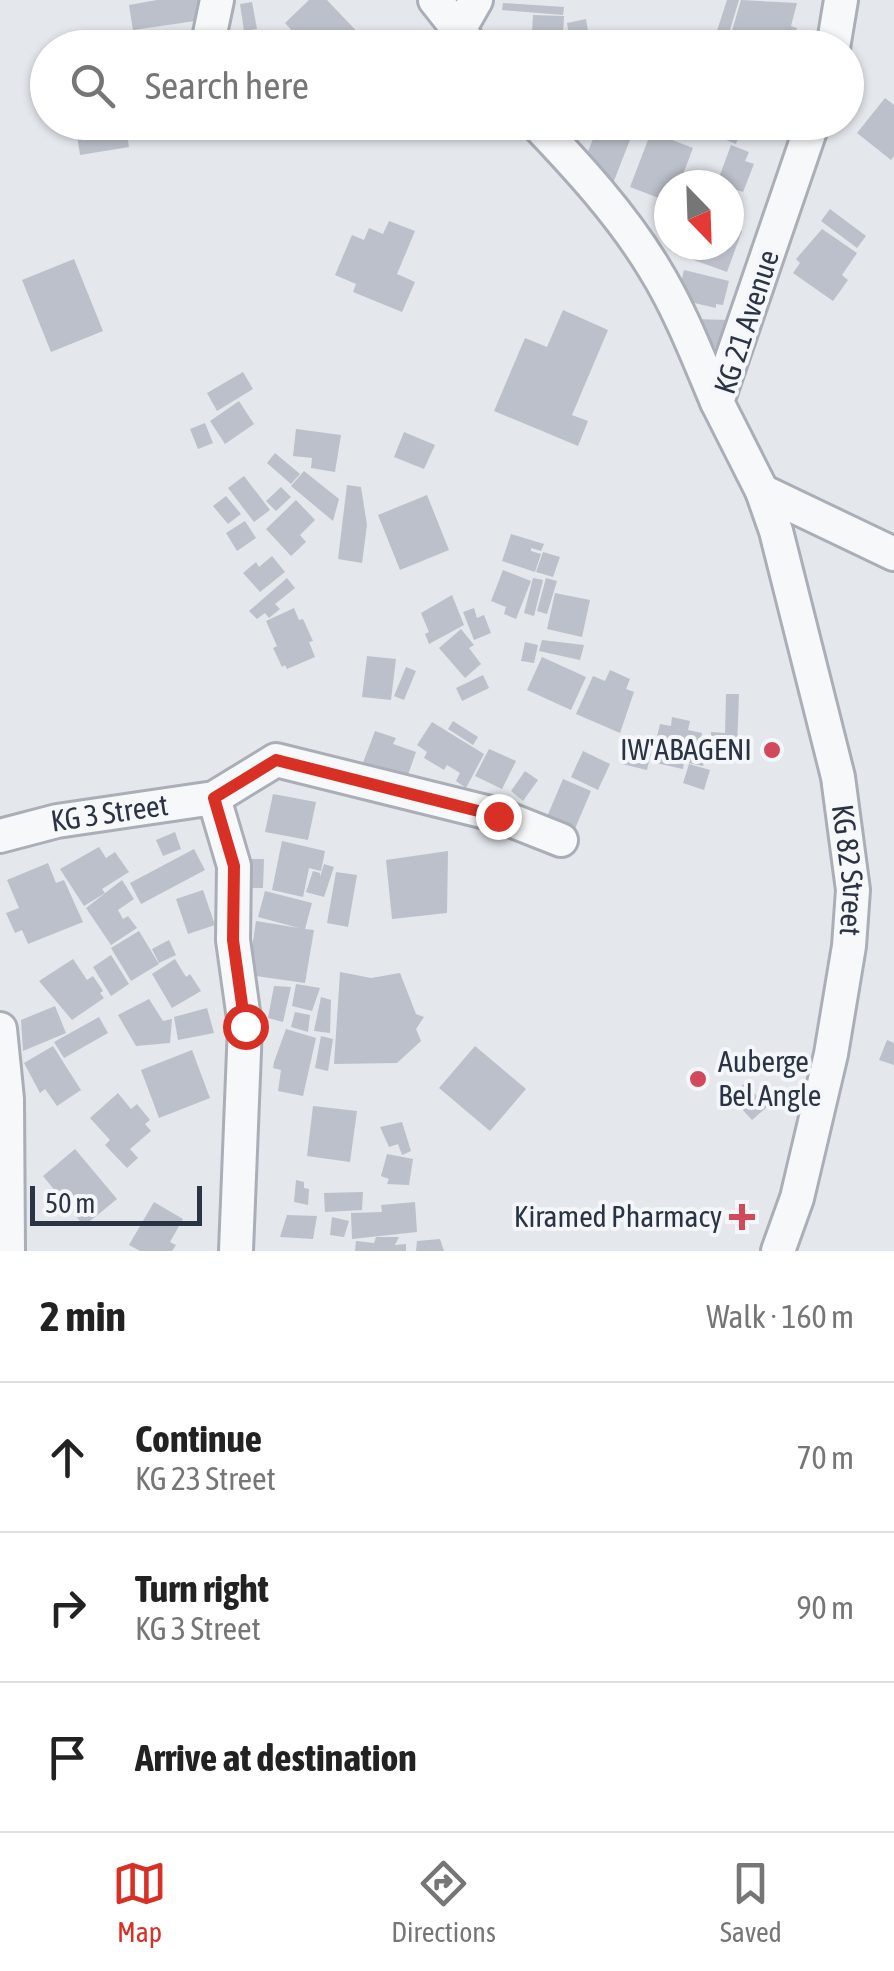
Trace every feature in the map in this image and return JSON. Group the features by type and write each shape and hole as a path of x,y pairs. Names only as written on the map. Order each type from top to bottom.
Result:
{"street":[{"path":"210,30 216,0"},
{"path":"436,0 470,25"},
{"path":"837,30 841,0"},
{"path":"552,140 653,265 675,304 717,402"},
{"name":"KG 21 Avenue","path":"762,490 717,402 807,140"},
{"path":"762,490 894,554"},
{"name":"KG 82 Street","path":"762,490 776,531 838,777 853,890 831,1054 796,1198 778,1251"},
{"name":"KG 3 Street","path":"0,836 58,821 214,798 276,760 498,816 561,840"},
{"path":"214,798 234,866 233,940 245,1026 236,1251"},
{"path":"0,1029 7,1100 8,1251"}],"building":[{"path":"157,0 206,0 209,19 133,30 129,5"},
{"path":"309,0 327,0 356,30 291,30 285,23"},
{"path":"727,0 739,0 730,30 717,30"},
{"path":"741,0 797,3 791,26 796,30 732,30"},
{"path":"252,2 257,29 244,30 240,4"},
{"path":"503,3 564,7 563,15 502,10"},
{"path":"533,15 564,16 563,30 532,30"},
{"path":"586,19 588,30 568,30 567,23"},
{"path":"885,98 894,105 891,160 864,139 864,124"},
{"path":"78,140 128,140 129,147 80,155"},
{"path":"593,140 630,140 610,191 582,166"},
{"path":"648,140 672,140 693,148 685,170 654,170 654,196 630,187"},
{"path":"731,145 749,152 745,161 754,164 744,189 744,170 722,170"},
{"path":"830,209 866,236 857,248 821,221"},
{"path":"389,221 415,231 397,274 415,282 402,312 353,292 356,284 335,275 352,235 364,240 369,228 383,234"},
{"path":"822,229 857,253 842,275 848,280 833,301 793,273 800,263 796,259"},
{"path":"74,259 103,331 51,352 22,280"},
{"path":"694,260 731,260 727,272"},
{"path":"684,270 729,281 723,305 716,304 716,308 677,299"},
{"path":"563,310 608,330 572,415 588,421 578,446 494,411 525,338 547,347"},
{"path":"693,319 728,320 724,349 701,345"},
{"path":"243,372 253,389 217,411 207,393"},
{"path":"239,401 254,424 225,444 210,421"},
{"path":"205,423 213,443 198,449 190,429"},
{"path":"296,429 341,435 335,472 311,468 312,458 293,456"},
{"path":"404,432 435,445 424,469 394,457"},
{"path":"275,453 300,474 291,484 267,463"},
{"path":"304,471 339,499 333,521 291,486"},
{"path":"244,476 270,510 254,522 228,488"},
{"path":"347,485 361,487 367,525 362,563 338,559"},
{"path":"281,487 291,497 276,511 266,501"},
{"path":"427,495 449,550 400,570 378,515"},
{"path":"226,496 241,514 228,524 213,506"},
{"path":"296,500 315,520 300,535 306,542 291,556 266,529"},
{"path":"245,521 256,538 237,551 226,533"},
{"path":"511,534 544,544 541,551 531,548 541,554 535,572 502,561"},
{"path":"543,552 560,557 553,577 536,572"},
{"path":"272,556 285,572 260,592 243,573"},
{"path":"503,570 531,581 516,619 504,614 506,607 491,601"},
{"path":"287,578 295,588 275,604 280,609 269,618 265,613 257,619 249,611"},
{"path":"533,578 543,580 534,616 524,613"},
{"path":"546,578 557,581 547,614 537,611"},
{"path":"555,593 590,600 582,637 547,629"},
{"path":"452,595 464,625 429,644 421,613"},
{"path":"294,608 313,641 309,642 315,657 287,669 282,667 273,648 277,646 266,621"},
{"path":"474,608 477,618 484,615 491,633 474,640 463,612"},
{"path":"461,629 474,645 469,648 481,664 465,678 439,648"},
{"path":"542,640 584,645 580,660 539,651"},
{"path":"525,642 538,645 534,663 521,661"},
{"path":"367,656 396,659 391,700 362,697"},
{"path":"542,657 586,677 571,710 527,690"},
{"path":"406,667 416,671 404,700 394,696"},
{"path":"610,670 630,679 626,689 634,692 620,733 576,714 593,676 605,681"},
{"path":"483,675 489,688 462,701 456,688"},
{"path":"726,694 739,694 737,748 711,747 711,732 725,733"},
{"path":"672,717 690,721 688,730 702,733 701,739 709,741 703,766 684,762 683,769 651,762 660,724 671,726"},
{"path":"453,721 478,737 473,745 448,729"},
{"path":"432,722 484,754 466,788 456,781 460,773 447,765 444,770 424,758 427,752 417,745"},
{"path":"375,731 396,738 393,744 416,752 405,783 361,768"},
{"path":"626,747 651,753 647,770 622,764"},
{"path":"489,749 516,761 502,789 475,776"},
{"path":"583,751 610,764 598,790 571,777"},
{"path":"689,764 710,770 704,790 683,783"},
{"path":"525,771 538,780 523,801 511,791"},
{"path":"563,779 591,791 574,831 546,819"},
{"path":"273,794 316,802 308,840 265,832"},
{"path":"175,832 181,849 163,856 156,840"},
{"path":"282,841 325,851 321,871 309,868 303,897 272,890"},
{"path":"99,847 106,858 115,852 129,872 84,906 60,869"},
{"path":"194,849 205,870 141,904 130,883"},
{"path":"448,851 447,913 392,919 386,860"},
{"path":"249,859 264,859 263,888 248,888"},
{"path":"48,863 56,883 64,880 83,922 28,944 22,930 15,933 6,913 19,908 7,880"},
{"path":"324,864 334,867 324,897 306,892 313,871 320,873 320,877"},
{"path":"336,872 357,875 348,927 327,923"},
{"path":"122,880 134,899 118,910 123,919 128,916 137,928 111,945 86,908"},
{"path":"203,890 215,925 188,934 176,899"},
{"path":"265,891 312,903 305,929 314,930 305,983 248,975 256,921 299,928 258,917"},
{"path":"139,931 159,964 131,981 111,948"},
{"path":"169,940 176,955 159,963 152,949"},
{"path":"111,955 129,984 111,996 93,967"},
{"path":"73,959 87,980 93,976 104,998 72,1020 39,981"},
{"path":"175,959 201,991 172,1008 152,974"},
{"path":"340,972 371,978 400,973 416,1014 424,1017 416,1029 421,1041 397,1063 334,1064"},
{"path":"296,984 320,988 312,1011 292,1006"},
{"path":"274,986 291,987 283,1022 268,1018"},
{"path":"321,997 331,1000 330,1033 314,1031"},
{"path":"149,999 163,1021 172,1019 170,1043 136,1046 118,1015"},
{"path":"55,1006 66,1033 23,1051 21,1020"},
{"path":"207,1008 214,1033 178,1040 174,1017"},
{"path":"295,1012 310,1015 308,1032 291,1027"},
{"path":"99,1017 108,1033 64,1058 54,1042"},
{"path":"286,1029 316,1038 303,1096 278,1091 281,1070 273,1068"},
{"path":"321,1036 333,1039 328,1071 315,1068"},
{"path":"887,1040 894,1043 894,1065 879,1060"},
{"path":"53,1046 81,1090 57,1106 45,1089 40,1093 24,1063"},
{"path":"475,1046 526,1089 490,1131 439,1088"},
{"path":"192,1050 210,1098 159,1118 141,1070"},
{"path":"745,1083 767,1107 752,1120 730,1096"},
{"path":"118,1093 131,1109 137,1104 150,1120 145,1124 151,1131 130,1149 138,1158 127,1168 105,1145 110,1140 90,1118"},
{"path":"313,1106 357,1111 350,1162 307,1156"},
{"path":"402,1122 411,1151 402,1155 398,1144 389,1147 380,1127"},
{"path":"75,1149 117,1199 84,1226 43,1176"},
{"path":"387,1154 413,1159 409,1185 387,1184 389,1179 381,1176"},
{"path":"296,1180 309,1189 308,1205 294,1202"},
{"path":"363,1192 362,1210 325,1212 324,1193"},
{"path":"154,1202 183,1219 170,1242 176,1245 172,1251 140,1251 129,1245"},
{"path":"415,1202 417,1232 352,1239 351,1213 382,1212 381,1205"},
{"path":"287,1215 317,1216 313,1239 280,1237"},
{"path":"332,1217 349,1221 344,1237 330,1235"},
{"path":"376,1237 399,1237 395,1245 406,1244 406,1251 355,1251 356,1241 374,1243"},
{"path":"440,1239 444,1251 416,1251 417,1241"}],"place":[{"name":"IW'ABAGENI","path":"772,750"},
{"name":"Auberge Bel Angle","path":"698,1079"},
{"name":"Kiramed Pharmacy","path":"742,1217"}],"route":[{"path":"245,1026 233,940 234,866 214,798 276,760 498,816"}]}
